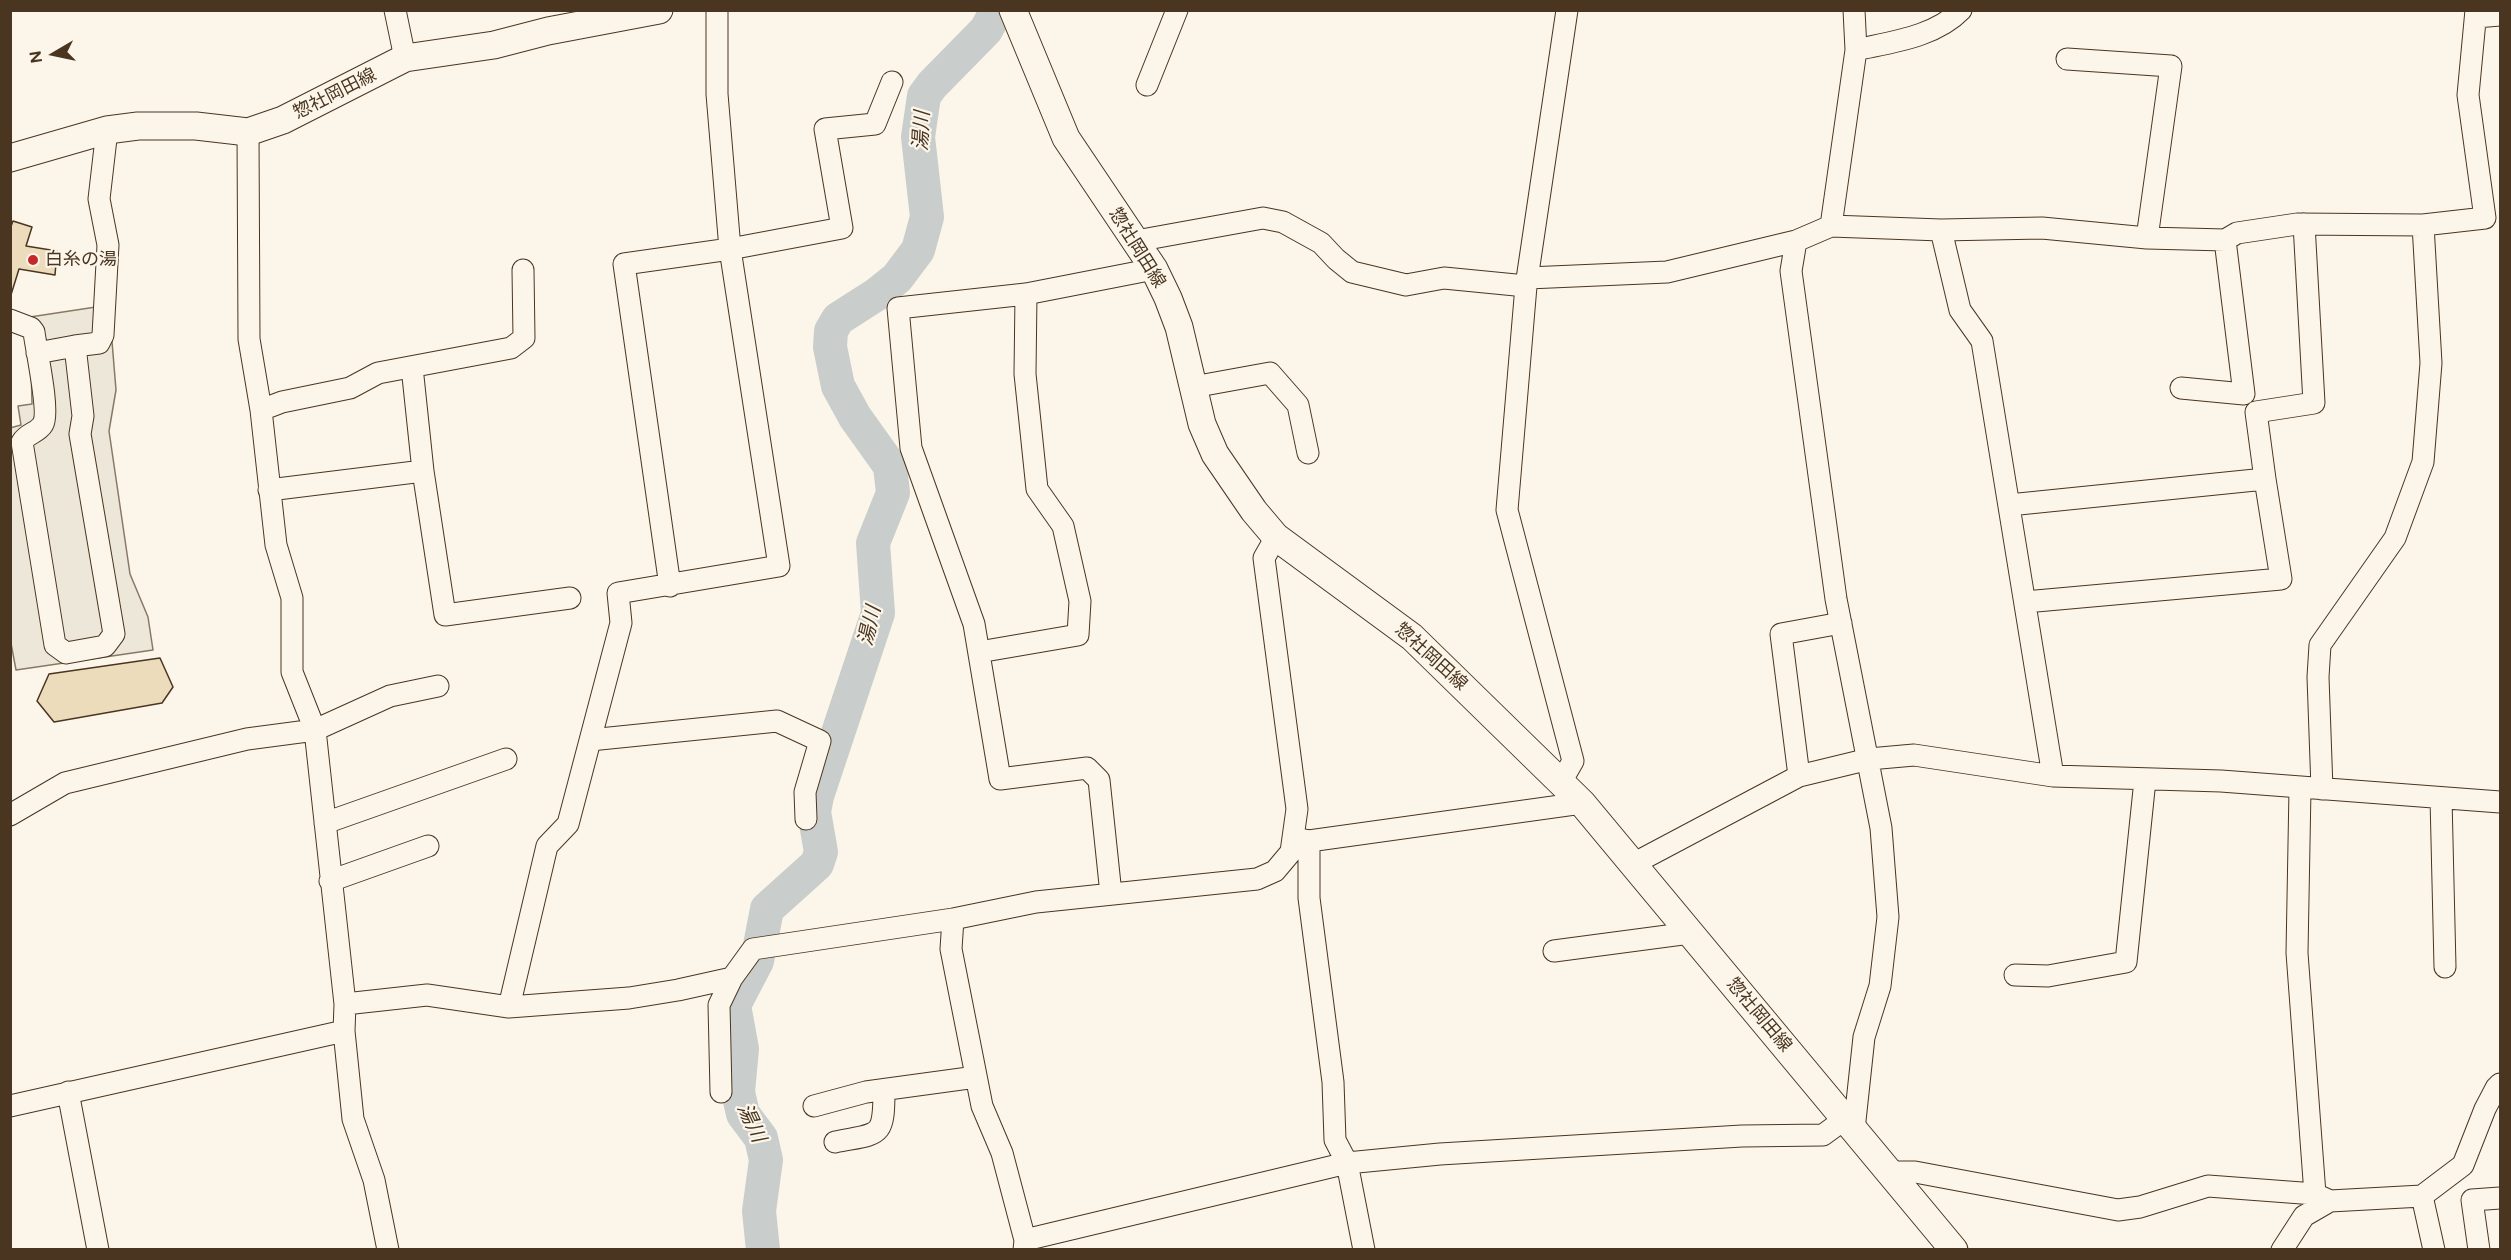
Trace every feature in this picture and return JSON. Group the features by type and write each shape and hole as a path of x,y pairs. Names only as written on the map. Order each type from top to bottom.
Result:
{"main road":[{"name":"惣社岡田線","path":"10,158 107,130 138,126 196,126 248,132 283,120 405,58 494,45 548,31 659,10"},
{"name":"惣社岡田線","path":"1013,10 1066,138 1136,241 1168,298 1179,327 1202,424 1215,454 1236,488 1276,537 1412,637 1582,803 1954,1250"}],"street":[{"path":"395,10 405,58"},
{"path":"509,1007 547,846 568,824 621,623 618,593 779,566 730,249 717,94 717,10"},
{"path":"1147,85 1177,10"},
{"path":"1561,782 1573,761 1507,510 1527,282 1567,10"},
{"path":"1831,226 1856,50 1854,10"},
{"path":"1856,50 1910,38 1952,19 1961,10"},
{"path":"1136,241 1263,218 1283,222 1321,243 1336,260 1352,272 1406,285 1444,278 1527,282 1667,272 1796,241 1831,226 1941,230 2042,228 2147,238 2226,240 2236,233 2304,224 2423,225 2493,216 2468,95 2476,14 2500,15"},
{"path":"2067,59 2170,66 2147,238"},
{"path":"670,586 624,264 730,249 842,228 825,129 875,124 892,82"},
{"path":"37,353 99,343 103,335 108,245 99,199 107,130"},
{"path":"248,132 249,339 261,410 276,545 292,598 291,672 315,730 345,1004 344,1031 353,1119 374,1180 388,1250"},
{"path":"2025,602 2281,579 2256,412 2314,403 2304,224"},
{"path":"2322,789 2318,677 2320,645 2395,538 2423,462 2431,363 2423,225"},
{"path":"1941,230 1960,310 1982,341 2053,776"},
{"path":"2181,388 2244,394 2226,240"},
{"path":"952,919 951,949 982,1106 1002,1153 1024,1245 1347,1163 1440,1154 1742,1136 1823,1135 1850,1125 1864,1037 1880,986 1888,917 1881,828 1841,623 1791,271 1796,241"},
{"path":"261,410 282,402 350,388 378,373 511,348 524,338 523,270"},
{"path":"1111,894 1099,780 1087,768 1000,779 974,624 911,448 898,308 1026,294 1154,270"},
{"path":"979,652 1078,635 1080,601 1063,526 1038,489 1025,374 1026,294"},
{"path":"10,320 31,328 34,332 46,413 41,427 22,442 55,645 66,653 105,646 114,634 80,434 83,416 75,346"},
{"path":"412,367 423,471 445,615 570,598"},
{"path":"1193,387 1270,373 1298,405 1308,453"},
{"path":"269,490 423,471"},
{"path":"2009,505 2265,479"},
{"path":"1276,537 1264,558 1333,1082 1335,1140 1347,1163 1364,1250"},
{"path":"1798,776 1780,634 1841,623"},
{"path":"10,815 65,783 247,739 315,730 390,696 438,686"},
{"path":"590,740 777,721 820,741 805,792 806,819"},
{"path":"1634,864 1798,776 1869,759 1914,755 2053,776 2221,782 2500,802"},
{"path":"325,823 506,759"},
{"path":"2015,975 2048,976 2126,962 2145,780"},
{"path":"2282,1250 2304,1216 2322,1197 2296,953 2300,789"},
{"path":"2441,798 2445,967"},
{"path":"721,1092 719,1005 732,978 753,949 952,919 1036,902 1257,879 1275,871 1301,840 1582,803"},
{"path":"330,881 428,846"},
{"path":"1554,951 1690,933"},
{"path":"345,1004 427,995 509,1007 629,998 732,978"},
{"path":"10,1106 344,1031"},
{"path":"814,1106 866,1092 976,1077"},
{"path":"1891,1172 1915,1172 2118,1210 2140,1207 2208,1186 2322,1197 2422,1196 2463,1165 2485,1109 2500,1084"},
{"path":"835,1142 871,1135 879,1130 884,1120 884,1090"},
{"path":"68,1092 99,1250"},
{"path":"2422,1196 2434,1250"},
{"path":"2479,1250 2472,1200 2500,1198"}],"shaded area":[{"path":"109,305 116,390 109,431 130,574 148,617 153,650 16,670 10,638 10,428 21,425 18,406 32,404 30,317"}],"building":[{"name":"白糸の湯","path":"13,221 32,227 26,246 57,251 55,275 19,269 10,298 10,229"},
{"path":"160,658 173,687 162,703 54,722 37,701 49,674"}],"waterway":[{"name":"湯川","path":"763,1250 759,1211 766,1160 761,1138 743,1114 738,1092 742,1049 734,1005 757,961 767,909 817,864 821,852 814,812 817,796 878,613 873,543 893,493 890,466 855,417 838,386 830,347 831,331 838,319 897,278 918,250 927,217 918,137 924,96 986,30 997,10"}],"place":[{"name":"白糸の湯","path":"33,260"}]}
